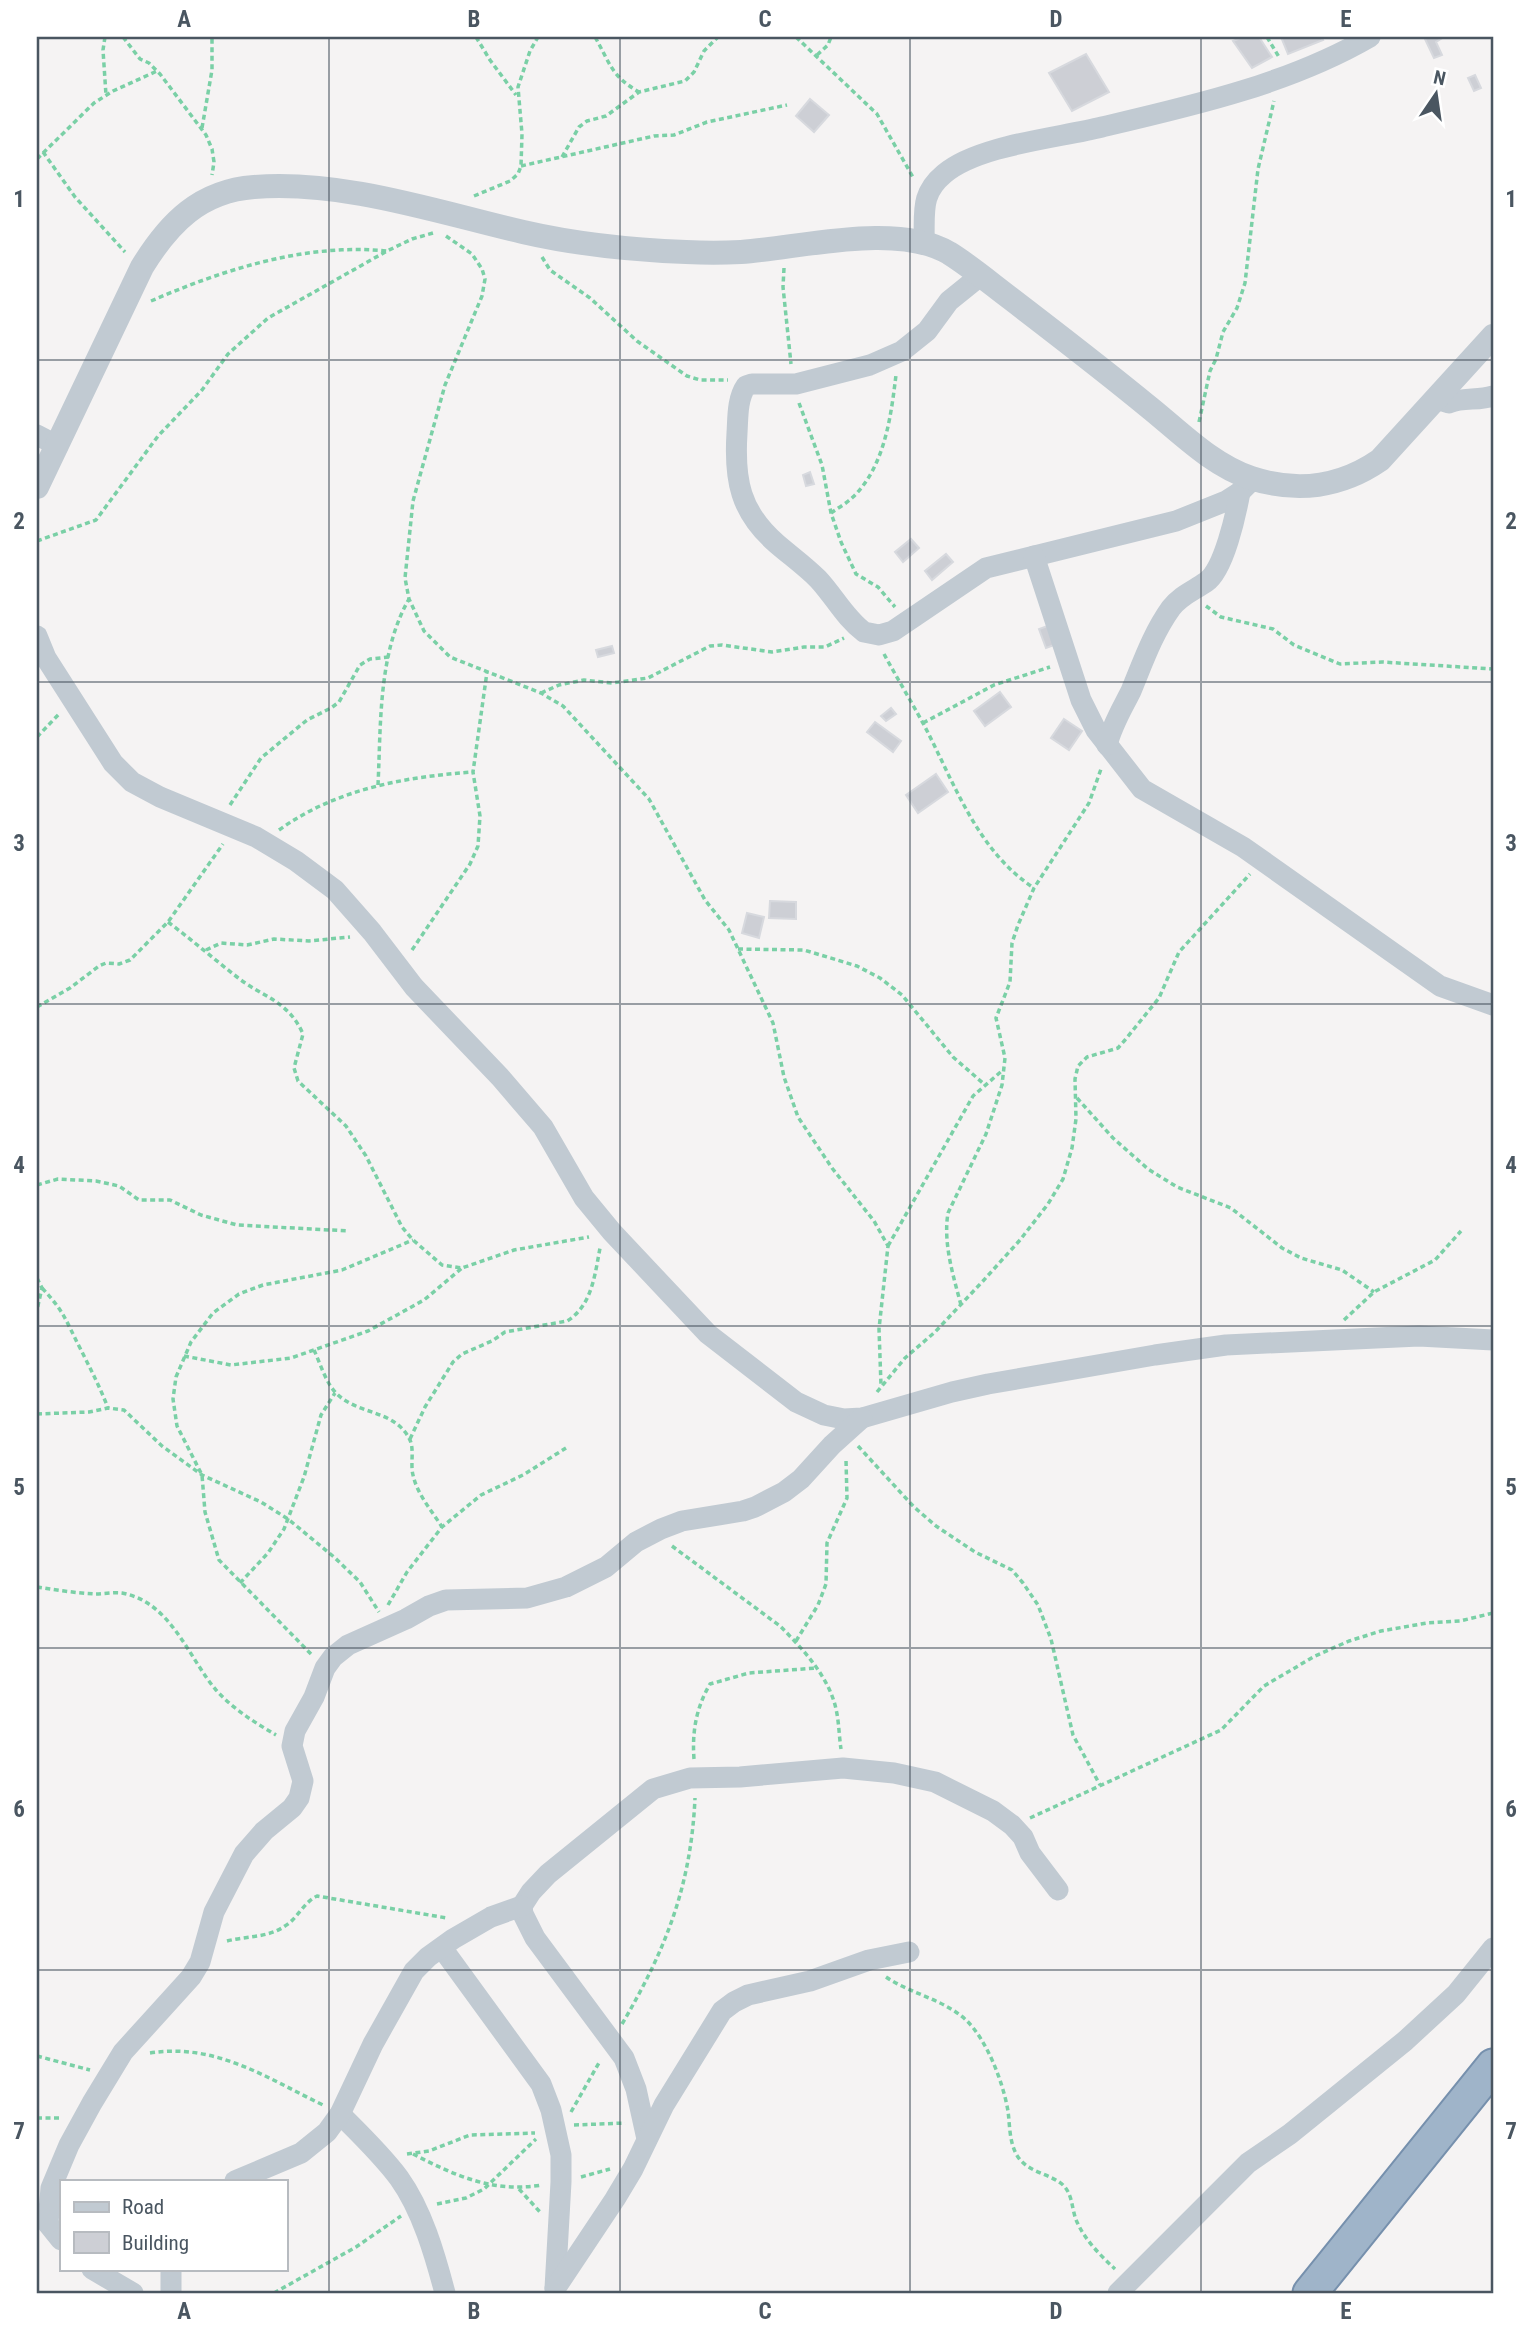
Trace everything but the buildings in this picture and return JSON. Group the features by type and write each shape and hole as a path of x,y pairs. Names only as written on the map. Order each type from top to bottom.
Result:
{"highway":[{"path":"1310,2293 1493,2066"}],"street":[{"path":"924,242 926,196 937,181 954,166 992,150 1143,118 1279,78 1370,37"},
{"path":"37,487 47,440 120,315 153,249 182,215 206,198 252,187 307,188 370,196 436,209 526,233 686,252 741,252 788,245 887,238 924,242 952,255 1058,334 1195,444 1227,466 1249,477 1268,482"},
{"path":"980,276 949,301 928,331 898,353 870,365 796,384 747,386 741,397 735,456 738,486 748,512 758,526 815,576 865,631 884,635 986,568 1176,521 1240,492 1251,481 1307,487 1324,485 1361,473 1380,460 1493,336"},
{"path":"1436,399 1449,403 1493,396"},
{"path":"1107,745 1113,724 1128,697 1149,645 1171,608 1191,590 1208,582 1224,552 1233,531 1240,492"},
{"path":"1034,556 1081,700 1096,730 1142,789 1262,860 1440,986 1493,1005"},
{"path":"37,636 46,658 104,753 132,782 160,797 263,841 335,890 372,932 414,987 500,1077 543,1127 607,1233 708,1334 796,1402 824,1415 844,1419 851,1429"},
{"path":"60,2239 42,2217 51,2188 74,2136 114,2067 177,1994 200,1962 214,1912 244,1854 299,1798 302,1775 292,1745 295,1731 314,1697 325,1668 333,1657 348,1645 429,1606 446,1601 527,1598 566,1587 606,1567 636,1542 654,1532 682,1521 755,1507 784,1492 801,1479 851,1429 952,1392 1155,1355 1226,1345 1419,1336 1493,1340"},
{"path":"237,2180 301,2153 327,2132 340,2114 373,2044 414,1971 428,1957 481,1923 522,1906 548,1874 653,1789 696,1778 843,1768 894,1773 935,1782 993,1811 1012,1825 1058,1890"},
{"path":"522,1906 535,1938 624,2058 636,2089 646,2129"},
{"path":"442,1948 541,2084 560,2127 561,2180 555,2291"},
{"path":"1124,2287 1248,2163 1290,2134 1405,2041 1456,1994 1493,1948"},
{"path":"555,2291 635,2164 646,2129 710,2030 728,2007 748,1995 810,1981 869,1960 909,1952"},
{"path":"340,2114 399,2178 428,2240 444,2293"},
{"path":"94,2270 133,2293"},
{"path":"171,2270 171,2293"}],"path":[{"path":"105,37 103,50 106,95"},
{"path":"123,37 140,59 157,71 202,128 212,149 214,162 206,198"},
{"path":"202,128 212,70 212,37"},
{"path":"436,209 510,181 521,166 522,116 517,97 476,37"},
{"path":"517,97 520,79 538,37"},
{"path":"595,37 621,82 639,92"},
{"path":"562,157 579,127 587,121 612,112 639,92 685,81 694,72 704,51 718,37"},
{"path":"796,37 877,114 926,196"},
{"path":"817,55 828,45 831,37"},
{"path":"37,159 94,103 157,71"},
{"path":"1195,444 1210,371 1223,332 1237,308 1245,283 1258,169 1279,78"},
{"path":"521,166 654,136 674,135 707,122 787,105"},
{"path":"43,152 75,197 142,267"},
{"path":"37,541 96,520 158,436 202,390 228,354 268,318 412,239 439,231 472,254 485,279 482,296 445,385 413,501 405,578 409,599 424,631 450,657 541,693 563,706 649,799 705,900 729,930 774,1023 784,1077 798,1117 832,1168 874,1221 888,1246"},
{"path":"526,233 550,270 590,298 637,341 687,376 700,380 732,381 747,386"},
{"path":"788,245 783,287 791,366 802,412 822,466 831,513 856,575 878,587 907,622"},
{"path":"120,315 212,276 286,256 358,249 387,251"},
{"path":"831,513 853,497 875,464 884,442 892,407 898,353"},
{"path":"1191,590 1221,617 1273,629 1294,645 1340,664 1382,662 1493,669"},
{"path":"378,785 388,657 396,626 409,599"},
{"path":"541,693 559,685 584,680 612,683 648,678 710,646 722,645 772,652 825,647 865,631 923,723 952,786 986,840 1011,871 1034,888"},
{"path":"37,1007 70,988 99,966 130,960 168,922 227,825 261,758 307,720 339,702 355,671 364,661 388,657"},
{"path":"923,723 993,685 1069,662"},
{"path":"400,968 470,864 478,846 480,816 473,772 487,672"},
{"path":"37,737 72,700"},
{"path":"961,1305 952,1269 946,1226 948,1213 986,1134 1002,1085 1005,1058 996,1018 1010,982 1012,943 1034,888 1089,803 1107,745"},
{"path":"263,841 301,814 331,800 378,785 433,775 473,772"},
{"path":"796,1642 826,1584 827,1543 847,1498 851,1429 881,1385 905,1358 961,1305 1020,1240 1048,1204 1063,1179 1072,1148 1078,1066 1087,1057 1118,1048 1158,998 1179,952 1262,860"},
{"path":"168,922 240,979 269,996 294,1018 303,1034 294,1068 298,1082 346,1126 366,1156 402,1227 413,1240 442,1265 462,1268"},
{"path":"205,950 221,943 247,945 274,939 328,940 372,932"},
{"path":"738,948 804,950 857,966 880,978 902,995 953,1057 984,1084"},
{"path":"881,1385 879,1329 888,1246 973,1096 1004,1069"},
{"path":"1075,1097 1112,1138 1149,1169 1177,1187 1231,1208 1282,1248 1301,1258 1342,1270 1374,1292"},
{"path":"37,1185 58,1179 96,1181 119,1186 139,1200 170,1200 201,1215 237,1225 349,1231"},
{"path":"1322,1341 1374,1292 1435,1260 1461,1231"},
{"path":"184,1356 231,1365 291,1358 368,1331 401,1314 424,1300 462,1268 514,1251 607,1233 591,1289 580,1311 568,1321 505,1332 462,1354 453,1362 425,1407 410,1439 412,1474 418,1490 442,1527"},
{"path":"325,1668 219,1560 205,1512 202,1475 177,1426 173,1399 176,1377 191,1342 213,1313 239,1294 263,1285 342,1270 413,1240"},
{"path":"37,1278 66,1318 92,1368 108,1408"},
{"path":"37,1310 42,1288"},
{"path":"314,1350 335,1393 348,1402 395,1422 410,1439"},
{"path":"240,1583 268,1553 284,1529 304,1477 321,1415 335,1393"},
{"path":"37,1414 89,1412 108,1408 124,1410 162,1446 202,1475 261,1502 288,1519 360,1582 382,1617 407,1572 442,1527 481,1495 523,1475 566,1448"},
{"path":"851,1429 866,1451 914,1507 936,1526 975,1552 1012,1570 1023,1583 1038,1605 1051,1639 1073,1735 1100,1785"},
{"path":"654,1532 780,1626 817,1668 832,1696 836,1710 843,1768"},
{"path":"37,1587 78,1593 121,1593 140,1600 159,1612 171,1624 217,1690 242,1715 292,1745"},
{"path":"1012,1825 1057,1807 1221,1730 1264,1686 1315,1656 1349,1641 1381,1631 1427,1623 1460,1621 1493,1613"},
{"path":"560,2127 612,2042 651,1970 676,1914 694,1819 696,1778 693,1742 700,1701 710,1684 749,1674 817,1668"},
{"path":"200,1962 221,1942 265,1935 283,1928 317,1896 481,1923"},
{"path":"869,1960 888,1978 942,2004 967,2021 996,2068 1005,2096 1011,2141 1018,2157 1027,2166 1061,2184 1068,2191 1078,2224 1124,2287"},
{"path":"37,2056 114,2067 173,2049 212,2054 237,2063 340,2114"},
{"path":"560,2127 620,2124 646,2129"},
{"path":"274,2293 356,2247 397,2218 415,2209 466,2198 488,2185 544,2131 514,2135 470,2135 429,2151 380,2157"},
{"path":"411,2153 446,2171 488,2185 518,2188 589,2176 635,2164"}]}
